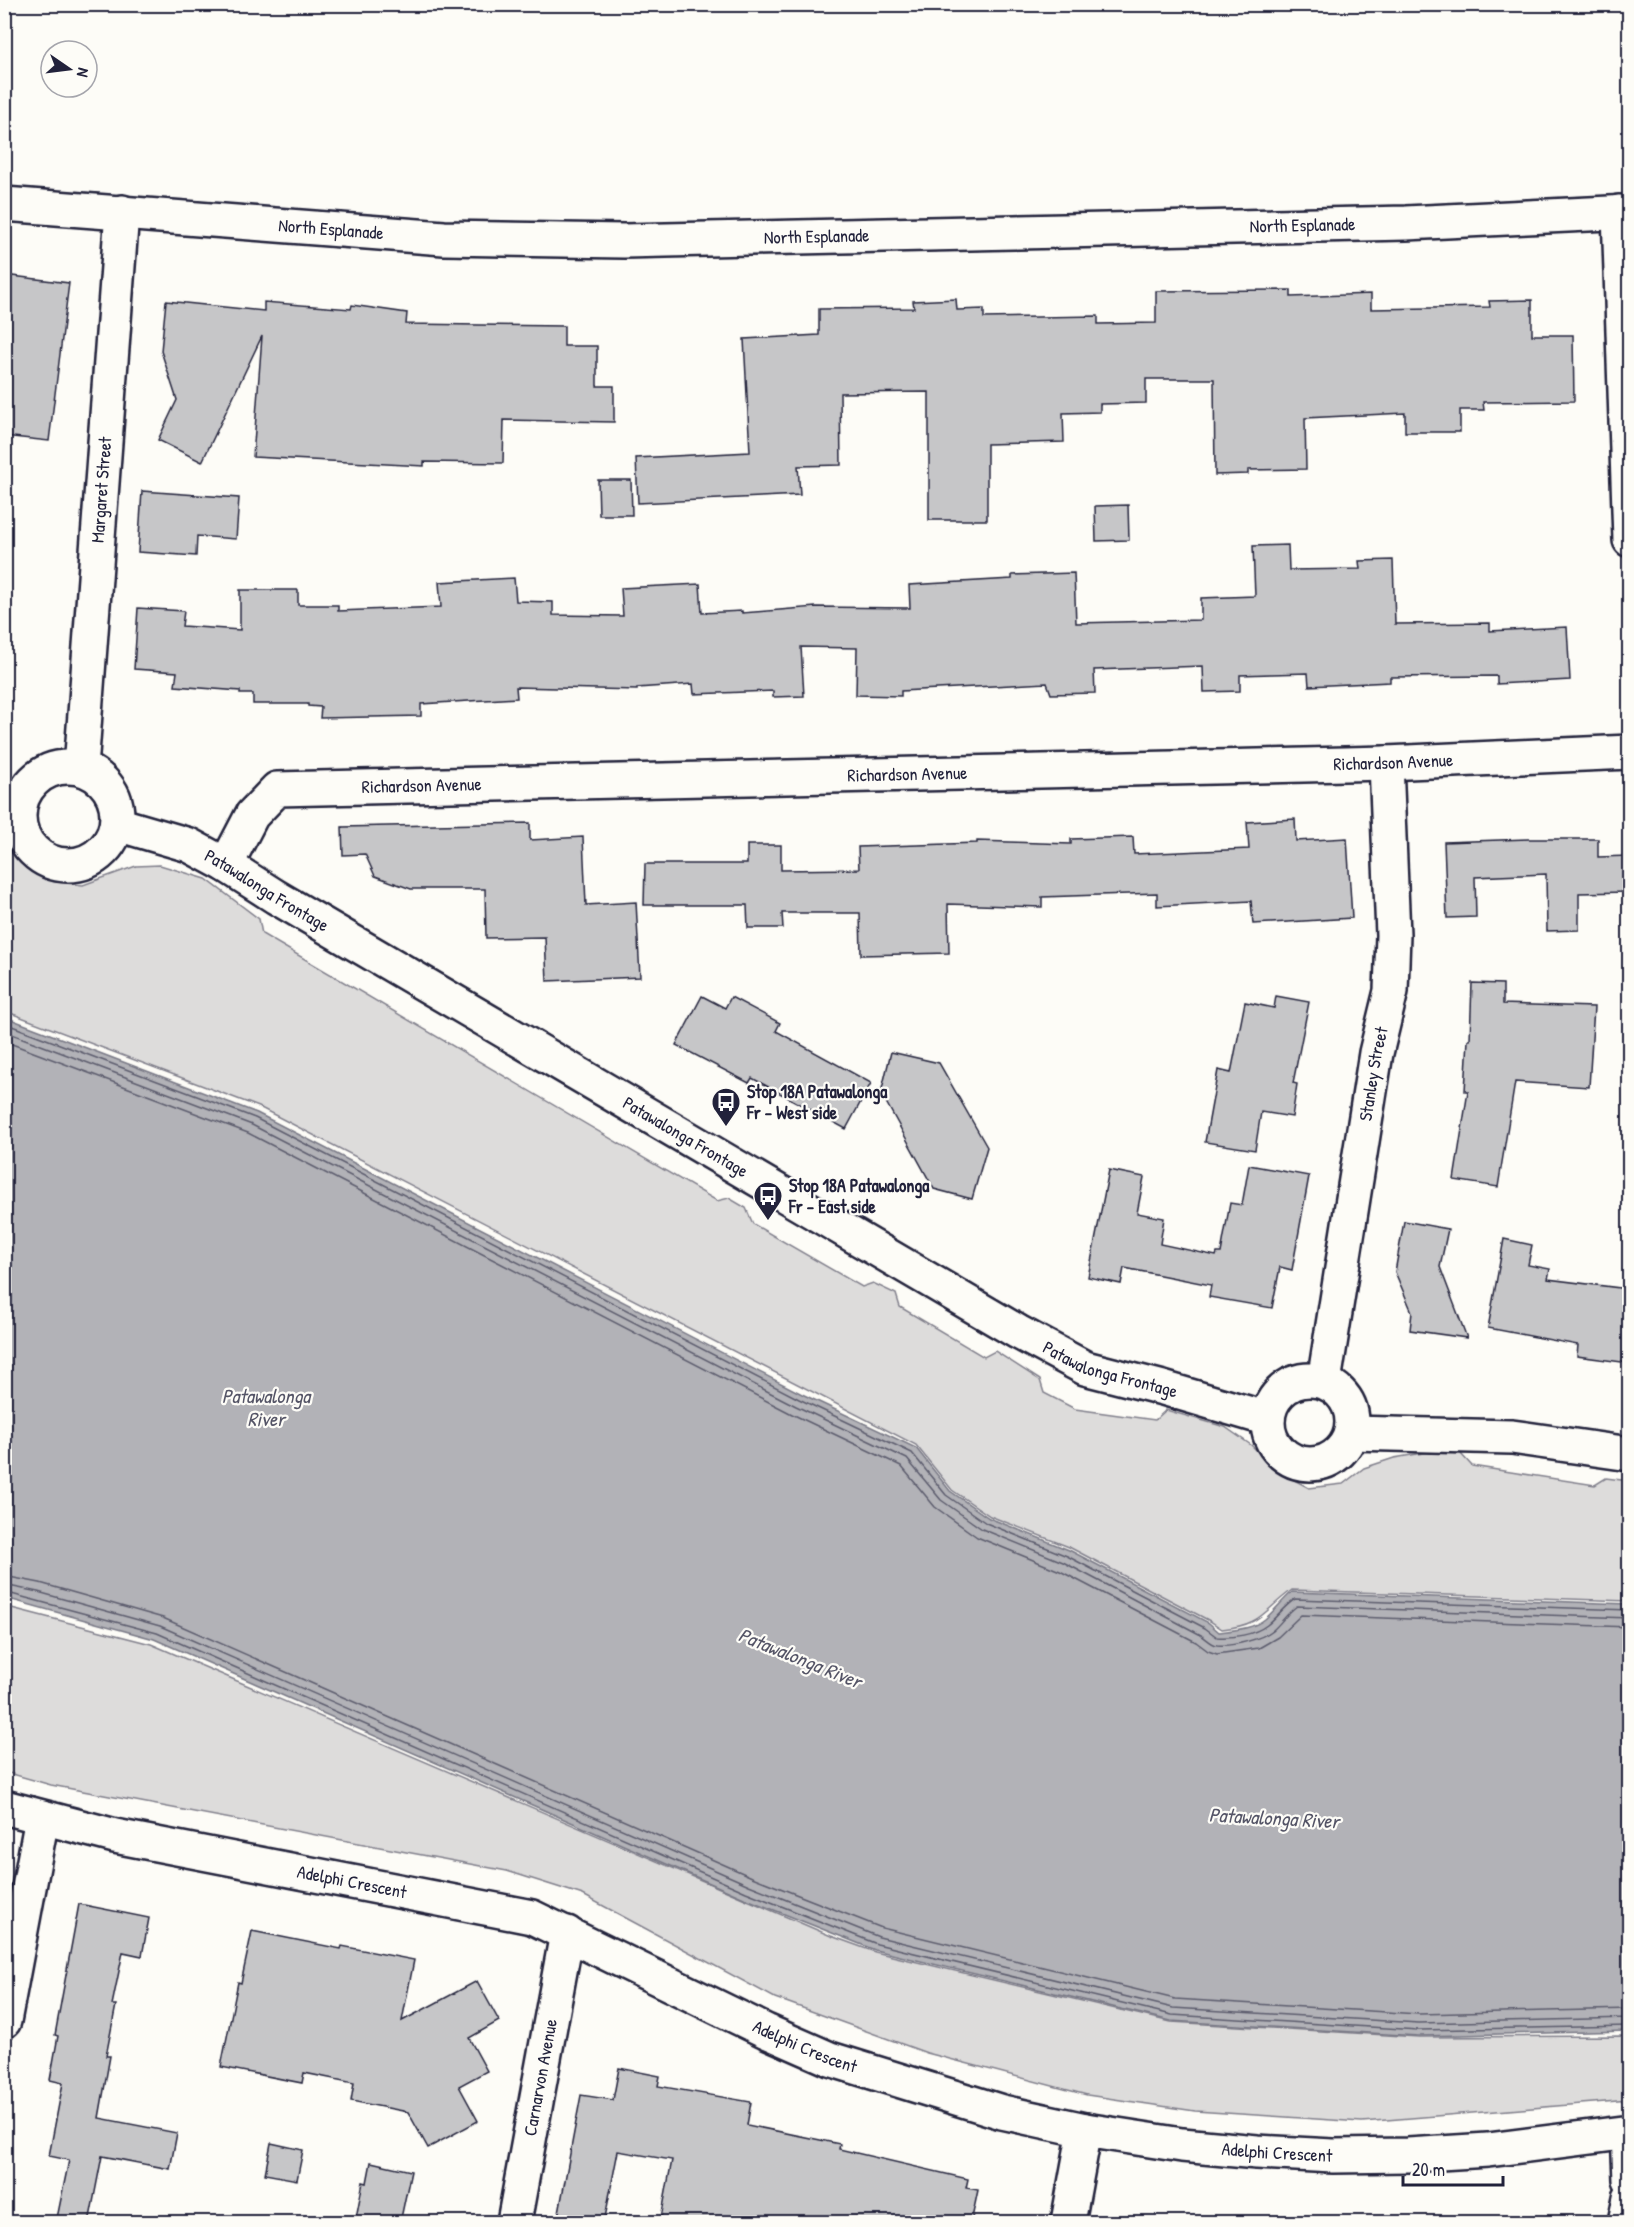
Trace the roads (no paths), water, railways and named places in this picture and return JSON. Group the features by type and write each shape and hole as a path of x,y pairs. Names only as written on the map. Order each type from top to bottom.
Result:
{"street":[{"name":"North Esplanade","path":"4,204 444,238 624,241 1406,223 1624,212"},
{"name":"Margaret Street","path":"81,768 122,212"},
{"path":"1624,212 1629,540"},
{"name":"Richardson Avenue","path":"226,865 252,815 277,789 1386,763 1629,752"},
{"name":"Stanley Street","path":"1324,1382 1376,1053 1391,991 1393,934 1386,763"},
{"path":"66,766 81,768 100,779 113,795 117,810 117,824 112,840 102,853 88,862 72,866 56,865 41,858 29,847 21,833 13,798 38,777 51,770 66,766"},
{"name":"Patawalonga Frontage","path":"117,824 189,845 226,865 286,903 1018,1332 1085,1368 1268,1419"},
{"path":"1311,1380 1324,1382 1344,1396 1353,1420 1347,1444 1339,1454 1322,1463 1303,1464 1291,1461 1281,1454 1273,1443 1268,1419 1271,1406 1287,1387 1311,1380"},
{"path":"1351,1432 1512,1437 1629,1454"},
{"name":"Adelphi Crescent","path":"4,1807 115,1836 532,1917 766,2031 830,2059 1002,2112 1085,2130 1182,2145 1333,2156 1408,2155 1488,2150 1629,2132"},
{"path":"4,2021 42,1818"},
{"name":"Carnarvon Avenue","path":"514,2223 567,1934"},
{"path":"1068,2223 1085,2130"},
{"path":"1629,2132 1629,2180"},
{"path":"1625,2223 1629,2198"}],"water":[{"name":"Patawalonga River","path":"5,1017 257,1113 802,1394 916,1448 950,1491 989,1518 1069,1550 1209,1623 1219,1632 1255,1625 1268,1616 1292,1592 1629,1604 1629,2031 1419,2036 1171,2021 875,1950 744,1898 154,1639 5,1598"}],"place":[{"name":"Stop 18A Patawalonga Fr - West side","path":"726,1128"},
{"name":"Stop 18A Patawalonga Fr - East side","path":"768,1222"}]}
